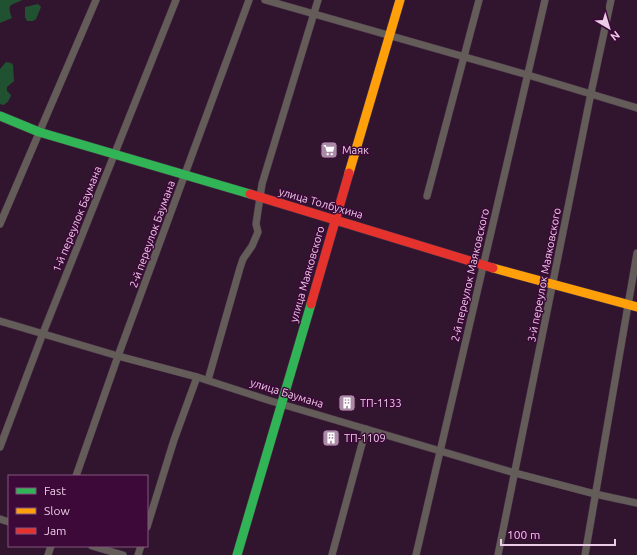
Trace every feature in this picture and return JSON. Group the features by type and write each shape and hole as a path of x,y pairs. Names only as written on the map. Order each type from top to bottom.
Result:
{"street":[{"path":"0,224 96,0"},
{"name":"1-й переулок Баумана","path":"0,447 43,333 176,0"},
{"name":"2-й переулок Баумана","path":"76,475 118,356 249,0"},
{"path":"265,0 463,57 528,74 637,108"},
{"path":"208,380 240,268 258,232 256,224 262,184 318,0"},
{"name":"улица Маяковского","path":"237,555 400,0"},
{"path":"427,196 479,0"},
{"name":"2-й переулок Маяковского","path":"416,555 545,0"},
{"name":"3-й переулок Маяковского","path":"498,555 611,0"},
{"name":"улица Толбухина","path":"0,116 39,132 185,176 335,219 484,265 632,306"},
{"path":"585,555 595,494 632,306 637,253"},
{"name":"улица Баумана","path":"0,320 118,356 208,380 282,404 515,473 595,494 637,503"},
{"path":"148,523 174,440 197,377"},
{"path":"332,555 366,429"},
{"path":"95,547 123,555"}],"green space":[{"path":"0,0 22,0 11,5 10,13 12,18 0,23"},
{"path":"38,4 41,7 36,19 33,21 27,21 25,17 25,7"},
{"path":"6,62 13,65 14,81 7,87 7,91 11,95 6,104 3,105 0,104 0,69"}],"traffic: fast":[{"path":"0,116 39,132 250,194"},
{"path":"237,555 311,304"}],"traffic: slow":[{"path":"349,173 400,0"},
{"path":"493,268 637,307"}],"traffic: jam":[{"path":"311,304 349,173"},
{"path":"250,194 493,268"}],"place":[{"name":"Маяк","path":"329,150"},
{"name":"ТП-1133","path":"347,403"},
{"name":"ТП-1109","path":"331,438"}]}
